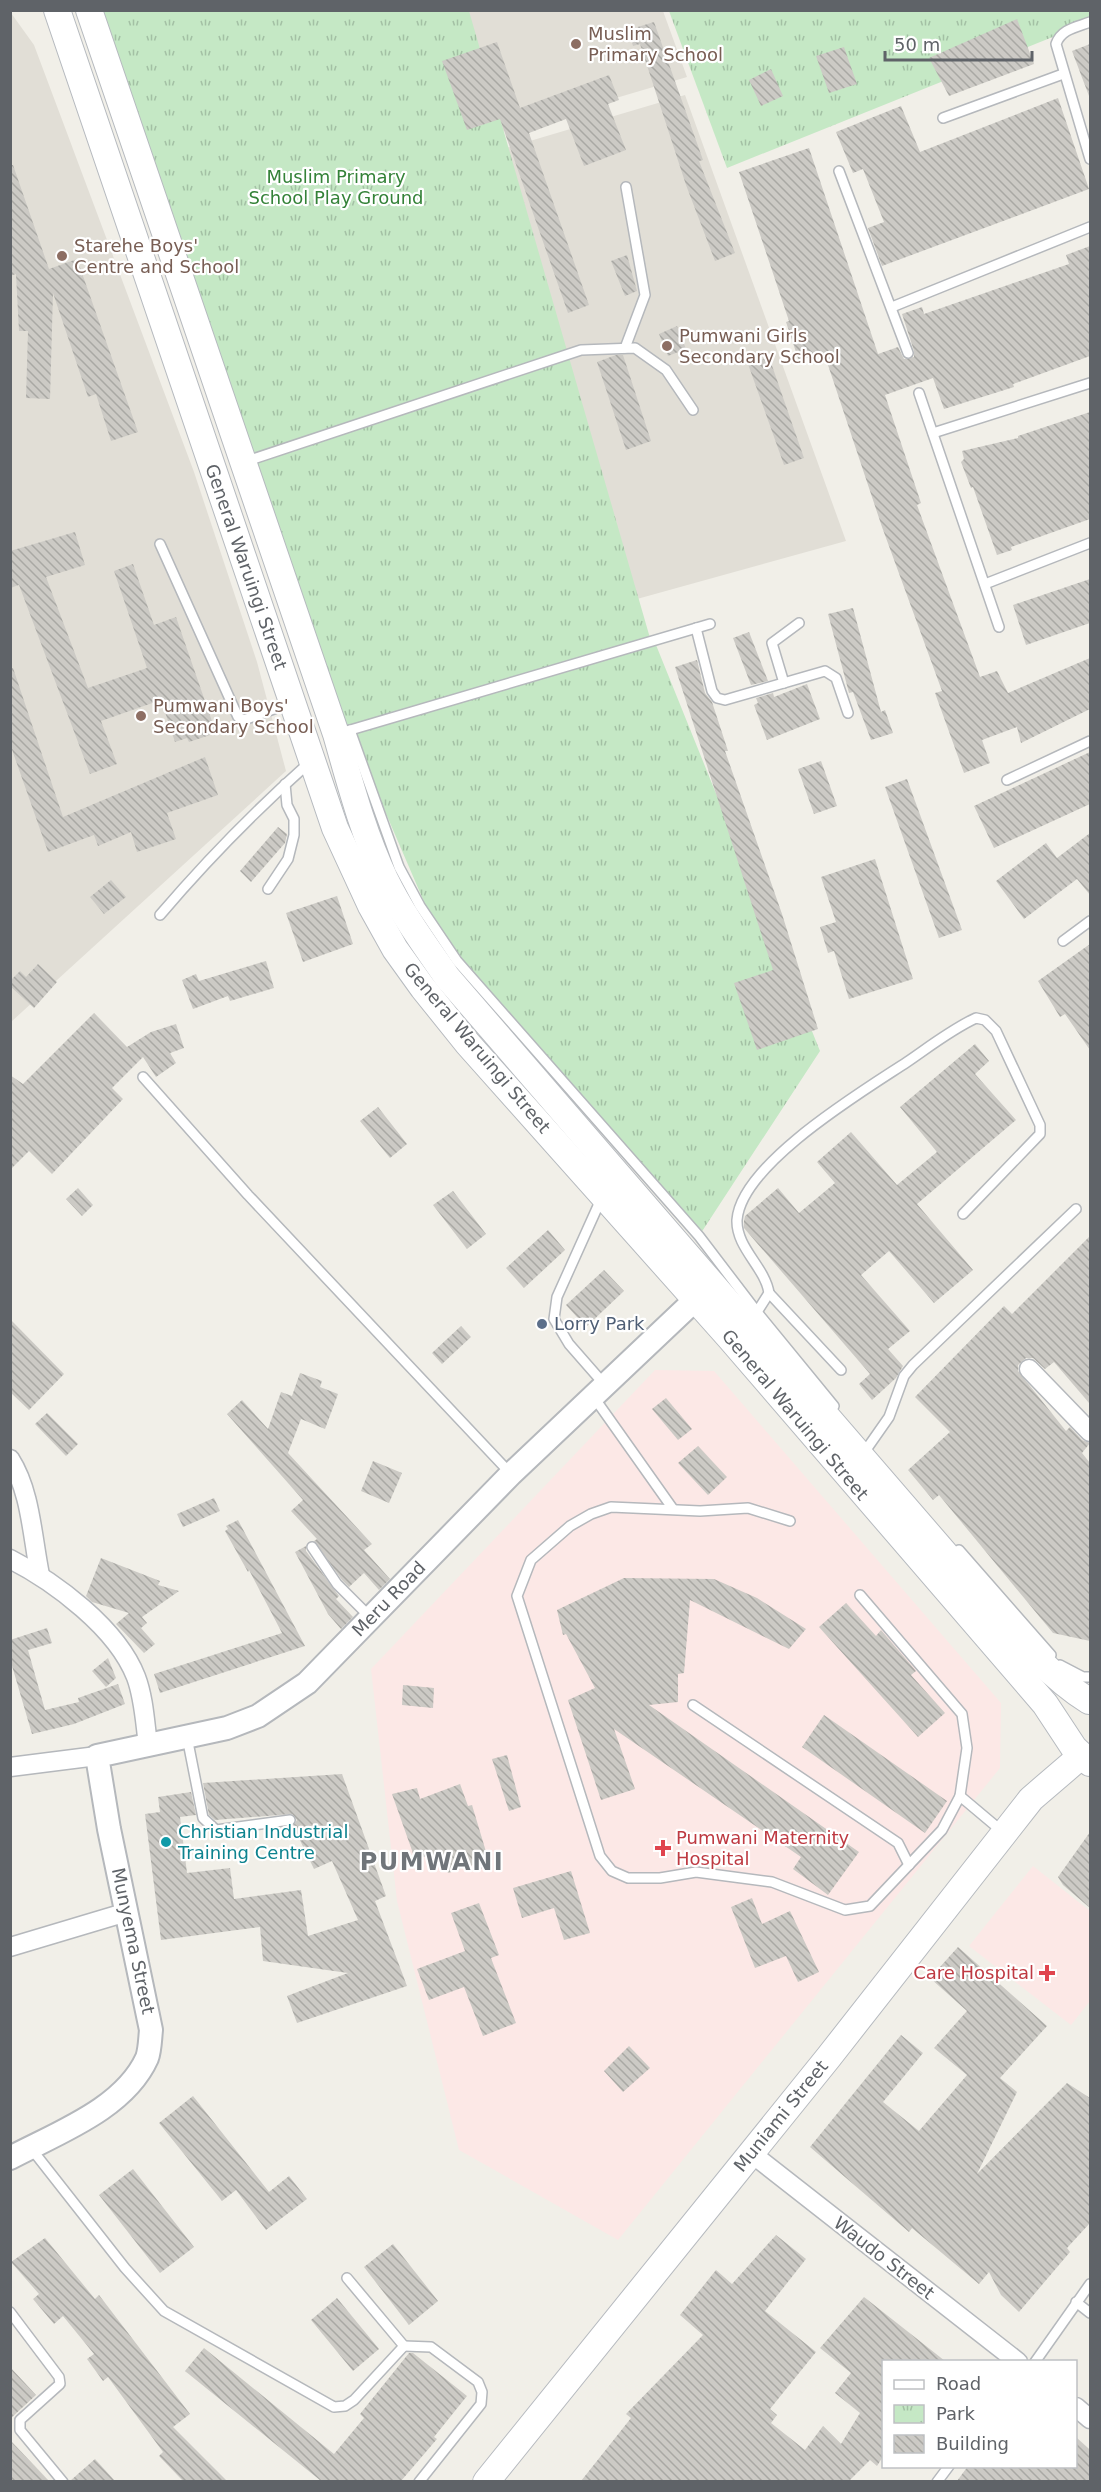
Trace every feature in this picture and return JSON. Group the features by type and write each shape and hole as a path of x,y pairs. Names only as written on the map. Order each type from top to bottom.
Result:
{"main road":[{"name":"General Waruingi Street","path":"57,10 335,828 371,906 394,949 468,1044 696,1299 1045,1704 1080,1753"},
{"name":"General Waruingi Street","path":"89,10 243,462 343,732 363,828 386,880 412,926 447,977 1032,1653 1062,1683 1090,1693"},
{"path":"1080,1753 1073,1716 1090,1693"},
{"name":"Muniami Street","path":"486,2481 751,2153 1031,1799 1080,1753"}],"street":[{"name":"Meru Road","path":"10,1767 98,1756 227,1728 258,1716 286,1698 307,1683 511,1474 696,1299"},
{"path":"1029,1369 1090,1432"},
{"path":"10,1459 20,1474 28,1503 30,1530 40,1575"},
{"path":"10,1559 40,1575 94,1620 122,1652 136,1678 148,1745"},
{"name":"Munyema Street","path":"10,2158 101,2108 132,2083 148,2056 151,2030 109,1829 98,1756"},
{"path":"10,1947 127,1912"},
{"name":"Waudo Street","path":"751,2153 1017,2360"},
{"path":"1077,2408 1090,2420"}],"lane":[{"path":"1090,22 1059,36 1056,44 1090,159"},
{"path":"943,118 1063,74"},
{"path":"839,171 908,353"},
{"path":"625,348 645,295 626,187"},
{"path":"892,307 1090,227"},
{"path":"243,462 581,350 635,348 666,370 693,410"},
{"path":"933,433 1090,383"},
{"path":"919,393 999,627"},
{"path":"985,584 1090,543"},
{"path":"160,544 238,717 244,720 292,702"},
{"path":"784,683 772,643 799,623"},
{"path":"710,624 343,732 399,867 420,906 457,961 699,1236 757,1312 838,1411"},
{"path":"696,628 712,691 717,698 725,700 825,671 836,678 848,713"},
{"path":"1007,780 1090,741"},
{"path":"160,915 194,874 311,760"},
{"path":"268,889 288,859 293,842 294,819 287,805 285,784"},
{"path":"1063,941 1090,921"},
{"path":"841,1370 769,1293 767,1280 750,1255 737,1227 738,1210 747,1193 767,1167 820,1119 976,1018 985,1020 996,1031 1040,1125 1040,1134 963,1214"},
{"path":"144,1077 248,1195 511,1474"},
{"path":"603,1195 558,1298 554,1319 673,1509"},
{"path":"868,1447 889,1417 904,1376 913,1365 1076,1209"},
{"path":"757,1312 769,1293"},
{"path":"860,1438 875,1456"},
{"path":"790,1521 748,1508 734,1507 718,1511 611,1507 591,1514 570,1526 531,1560 517,1596 600,1856 612,1871 628,1878 660,1878 696,1872 772,1882 845,1910 870,1906 942,1830 960,1796 967,1748 962,1714 860,1595"},
{"path":"953,1544 1062,1667 1083,1677 1090,1693"},
{"path":"312,1547 337,1584 371,1618"},
{"path":"693,1705 897,1843 909,1865"},
{"path":"187,1737 203,1818 209,1825 216,1830 290,1820"},
{"path":"960,1796 1004,1834"},
{"path":"30,2147 118,2259 164,2311 334,2407 345,2406 354,2400 404,2346"},
{"path":"347,2278 404,2346 431,2347 478,2382 482,2392 481,2404 419,2481"},
{"path":"1036,2360 1090,2284"},
{"path":"1076,2302 1090,2313"},
{"path":"10,2312 59,2377 60,2384 20,2420 19,2424 21,2430 63,2481"},
{"path":"937,2481 947,2468"}],"shaded area":[{"name":"Muslim Primary School","path":"467,11 663,11 687,77 501,132"},
{"name":"Pumwani Boys' Secondary School","path":"11,13 34,45 194,472 257,662 286,771 11,1022"},
{"name":"Pumwani Girls Secondary School","path":"685,95 846,541 637,599 496,151"},
{"name":"Pumwani Maternity Hospital","path":"655,1370 714,1371 1001,1703 1000,1768 618,2240 459,2150 397,1901 371,1669"},
{"name":"Care Hospital","path":"1033,1866 1090,1911 1090,2001 1071,2025 969,1946"}],"green space":[{"path":"1090,10 1090,22 727,168 669,11"},
{"name":"Muslim Primary School Play Ground","path":"89,11 469,11 650,638 654,640 820,1051 699,1236 437,932 350,730 336,734"}],"building":[{"path":"1017,19 1034,64 949,96 929,58"},
{"path":"654,22 703,160 699,161 735,253 715,261 686,185 640,44 633,46 628,30"},
{"path":"497,42 520,108 609,75 619,100 608,104 626,150 584,166 566,119 529,133 589,305 568,313 500,119 467,130 442,61"},
{"path":"1090,44 1090,96 1089,96 1072,51"},
{"path":"844,47 857,84 829,93 816,56"},
{"path":"771,69 783,96 761,106 749,80"},
{"path":"1058,98 1089,189 882,266 868,228 884,222 863,169 853,173 836,132 901,106 920,152"},
{"path":"809,148 878,354 898,347 904,359 914,357 902,314 922,307 924,314 1069,264 1066,255 1090,246 1090,356 1013,384 1014,387 944,409 933,378 885,395 921,503 917,505 980,677 997,671 1008,693 1090,658 1090,709 1021,743 1017,727 982,740 990,763 964,773 935,693 942,691 882,527 827,362 821,353 799,361 786,322 789,321 739,172"},
{"path":"10,165 13,165 49,269 77,259 138,432 111,441 96,394 88,397 53,293 50,399 26,398 28,331 19,331 16,274 10,276"},
{"path":"627,255 637,291 625,296 611,261"},
{"path":"677,326 686,349 668,356 659,334"},
{"path":"616,355 623,355 651,441 626,450 597,362"},
{"path":"769,357 804,458 784,465 748,364"},
{"path":"1090,412 1090,519 1011,547 1012,550 997,555 973,487 971,488 961,462 964,459 962,451 1018,438 1018,436"},
{"path":"75,532 85,565 46,577 88,688 147,668 114,571 133,564 154,625 176,617 216,733 189,742 187,738 175,742 161,700 101,721 117,764 90,774 19,585 10,588 10,551"},
{"path":"1090,579 1090,623 1026,645 1013,605"},
{"path":"853,608 881,712 885,710 893,733 871,740 853,692 849,693 828,614"},
{"path":"749,632 768,681 751,685 733,638"},
{"path":"697,660 705,693 712,702 728,751 725,751 782,914 818,1029 757,1050 734,983 773,970 675,667"},
{"path":"10,668 13,668 63,817 205,757 218,795 167,813 176,839 137,852 131,832 98,846 94,835 48,852 10,744"},
{"path":"807,684 820,719 767,740 754,705 758,703 756,698 773,693 774,697"},
{"path":"1090,752 1090,804 994,848 974,806"},
{"path":"821,761 837,806 814,814 798,769"},
{"path":"907,779 962,930 939,938 885,787"},
{"path":"278,827 287,834 285,843 251,882 240,871"},
{"path":"1090,833 1090,895 1077,879 1024,919 996,881 1046,843 1057,858"},
{"path":"875,859 913,979 849,999 834,951 828,953 820,927 836,922 821,877"},
{"path":"111,880 126,897 104,914 90,897"},
{"path":"337,896 353,944 303,962 286,913"},
{"path":"1090,944 1090,1050 1065,1014 1060,1017 1038,981"},
{"path":"266,961 274,988 230,1001 228,996 193,1009 182,980 196,974 199,981"},
{"path":"38,964 57,982 34,1008 10,986 10,981 20,971 26,977"},
{"path":"94,1013 127,1047 151,1032 176,1024 184,1048 170,1053 176,1063 156,1077 143,1057 112,1088 123,1099 52,1174 29,1151 10,1170 10,1075 23,1084"},
{"path":"975,1044 989,1061 975,1074 1016,1120 917,1204 973,1270 934,1303 889,1251 861,1275 910,1331 888,1349 903,1366 896,1378 872,1400 859,1384 870,1374 744,1228 745,1216 778,1188 799,1213 835,1183 817,1162 851,1132 897,1185 937,1152 900,1107"},
{"path":"378,1107 407,1144 390,1158 360,1121"},
{"path":"78,1188 93,1205 82,1216 66,1199"},
{"path":"453,1191 486,1234 467,1249 433,1205"},
{"path":"548,1230 565,1250 524,1288 506,1268"},
{"path":"1090,1236 1090,1404 1054,1362 1045,1369 1033,1358 1026,1358 1018,1365 1018,1371 1066,1431 1070,1427 1082,1440 1090,1443 1082,1453 1090,1463 1090,1641 1053,1633 939,1495 933,1500 908,1470 950,1432 915,1397 1004,1306 1012,1314"},
{"path":"604,1270 624,1291 586,1327 566,1305"},
{"path":"10,1319 64,1374 29,1410 10,1392"},
{"path":"461,1326 471,1337 442,1364 432,1353"},
{"path":"300,1373 322,1381 320,1387 338,1394 325,1429 301,1419 288,1453 372,1544 364,1550 390,1579 379,1590 364,1573 349,1587 342,1580 314,1541 317,1539 291,1511 303,1500 227,1414 242,1400 268,1429 281,1392 292,1396"},
{"path":"666,1398 692,1429 678,1440 652,1409"},
{"path":"47,1413 78,1444 66,1456 35,1424"},
{"path":"698,1446 727,1477 708,1495 678,1463"},
{"path":"373,1461 402,1473 389,1503 361,1491"},
{"path":"214,1498 220,1511 183,1527 177,1514"},
{"path":"238,1520 305,1646 160,1693 154,1674 282,1633 249,1570 248,1572 225,1531 228,1529 226,1526"},
{"path":"306,1546 306,1551 339,1596 336,1599 353,1617 341,1629 328,1614 295,1552"},
{"path":"101,1558 160,1581 158,1585 179,1591 142,1617 147,1623 141,1628 155,1644 144,1653 116,1624 129,1613 92,1602 86,1596"},
{"path":"624,1578 714,1579 757,1598 806,1629 789,1649 690,1600 684,1673 678,1674 678,1702 649,1705 859,1852 828,1895 793,1869 801,1857 614,1729 635,1789 601,1800 568,1700 595,1688 566,1634 563,1635 557,1610"},
{"path":"846,1603 876,1636 881,1630 916,1671 911,1675 945,1713 918,1737 819,1627"},
{"path":"47,1628 52,1643 28,1650 45,1710 79,1702 78,1698 118,1684 125,1704 74,1724 32,1734 10,1659 10,1640"},
{"path":"108,1658 116,1678 106,1687 92,1671"},
{"path":"403,1685 434,1688 433,1708 402,1705"},
{"path":"824,1715 947,1801 925,1833 802,1747"},
{"path":"507,1755 521,1807 509,1811 492,1759"},
{"path":"342,1774 386,1896 375,1901 407,1986 297,2023 287,1996 348,1973 263,1961 260,1927 161,1940 145,1814 160,1812 158,1797 191,1792 196,1815 180,1817 187,1873 230,1868 234,1899 301,1890 308,1936 358,1920 332,1861 314,1869 293,1826 297,1820 292,1814 215,1820 209,1815 203,1783"},
{"path":"460,1784 468,1806 472,1805 490,1865 475,1871 473,1865 448,1873 441,1853 415,1859 392,1794 417,1788 420,1799"},
{"path":"1090,1832 1090,1908 1063,1885 1058,1877"},
{"path":"571,1871 590,1933 564,1940 554,1908 522,1918 513,1888"},
{"path":"752,1898 762,1924 790,1911 819,1972 798,1982 786,1956 755,1968 731,1907"},
{"path":"479,1903 499,1955 491,1958 516,2023 483,2036 464,1987 429,2000 417,1969 465,1951 451,1913"},
{"path":"958,1947 1047,2026 1000,2078 1017,2092 977,2174 1067,2083 1090,2098 1090,2223 1067,2248 1070,2252 1019,2312 1001,2295 989,2272 979,2284 912,2228 909,2232 810,2147 901,2035 923,2053 883,2102 919,2131 967,2075 934,2048 967,2011 930,1978"},
{"path":"629,2046 650,2068 623,2092 604,2071"},
{"path":"193,2096 269,2192 289,2176 307,2199 266,2230 236,2190 222,2201 159,2123"},
{"path":"133,2169 194,2247 160,2273 99,2195"},
{"path":"776,2235 806,2259 765,2311 816,2352 770,2409 777,2415 771,2423 805,2450 823,2426 841,2444 860,2413 835,2393 851,2373 820,2348 864,2297 944,2360 882,2360 882,2458 877,2466 870,2460 849,2481 581,2481 631,2418 626,2414 703,2335 680,2315 716,2270 732,2284"},
{"path":"45,2238 95,2299 99,2295 190,2414 173,2427 227,2481 183,2481 159,2456 163,2452 108,2377 103,2381 87,2359 94,2354 63,2316 54,2324 33,2299 39,2294 11,2262"},
{"path":"393,2244 438,2301 409,2325 364,2267"},
{"path":"337,2298 379,2349 353,2371 311,2320"},
{"path":"204,2348 334,2454 364,2418 360,2414 409,2353 413,2353 467,2396 434,2437 437,2439 401,2481 321,2481 185,2371"},
{"path":"10,2367 36,2395 10,2419"},
{"path":"1077,2438 1090,2450 1090,2481 957,2481 967,2468 1077,2468"},
{"path":"10,2440 49,2481 10,2481"},
{"path":"95,2459 115,2481 70,2481"}],"place":[{"name":"Muslim Primary School","path":"576,44"},
{"name":"Starehe Boys' Centre and School","path":"62,256"},
{"name":"Pumwani Girls Secondary School","path":"667,346"},
{"name":"Pumwani Boys' Secondary School","path":"141,716"},
{"name":"Lorry Park","path":"542,1324"},
{"name":"Christian Industrial Training Centre","path":"166,1842"},
{"name":"Pumwani Maternity Hospital","path":"663,1848"},
{"name":"Care Hospital","path":"1047,1973"}],"district":[{"name":"PUMWANI","path":"432,1862"}]}
